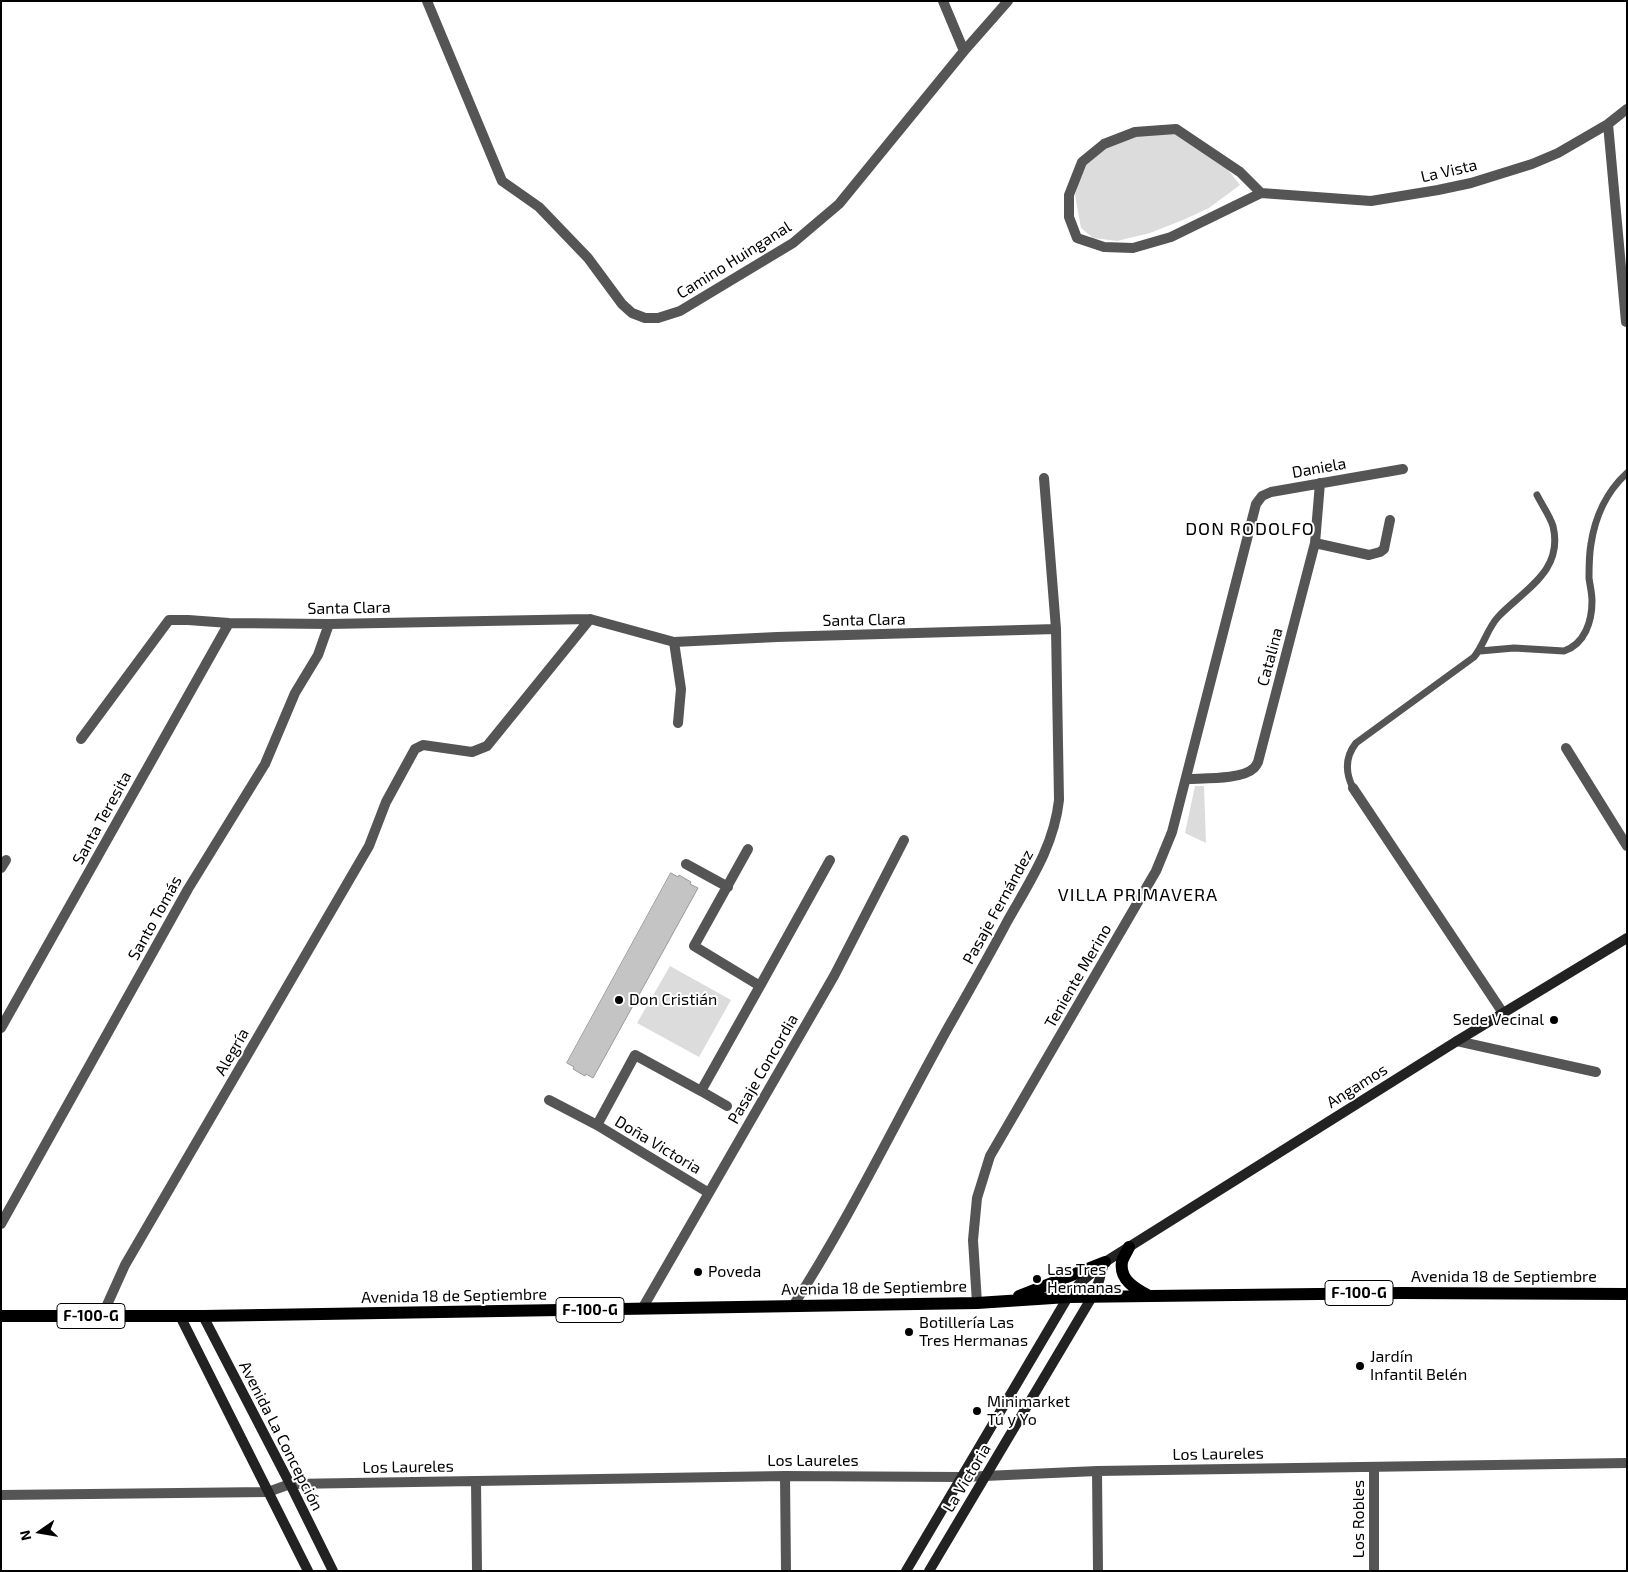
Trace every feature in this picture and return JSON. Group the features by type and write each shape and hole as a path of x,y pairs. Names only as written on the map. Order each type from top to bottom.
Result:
{"main road":[{"path":"1129,1247 1122,1264 1124,1274 1131,1285 1149,1296"},
{"path":"1008,1301 1105,1262"},
{"name":"Avenida 18 de Septiembre","path":"1,1316 203,1316 642,1309 978,1303 1068,1297 1401,1293 1627,1294"}],"street":[{"name":"Camino Huinganal","path":"427,1 502,181 539,207 588,258 622,304 632,313 646,318 658,318 680,311 793,243 839,204 964,51 1008,1"},
{"path":"943,1 964,51"},
{"name":"La Vista","path":"1261,193 1371,201 1471,183 1532,164 1558,153 1608,124 1627,109"},
{"path":"1608,124 1626,322"},
{"path":"1176,129 1240,172 1261,193 1171,236 1133,248 1104,247 1077,238 1069,217 1069,195 1082,162 1104,144 1135,132 1176,129"},
{"name":"Daniela","path":"1252,515 1256,504 1262,496 1280,490 1403,469"},
{"name":"Pasaje Fernández","path":"793,1306 843,1223 933,1055 1033,876 1050,842 1057,820 1056,629 1044,478"},
{"name":"Catalina","path":"1187,779 1246,773 1253,769 1258,762 1315,543 1320,483"},
{"name":"Teniente Merino","path":"978,1303 973,1240 977,1198 990,1156 1156,871 1172,832 1187,779 1252,515"},
{"path":"1315,543 1370,555 1375,554 1384,550 1390,520"},
{"name":"Santa Clara","path":"81,739 169,620 329,624 590,619 674,642 1056,629"},
{"name":"Alegría","path":"102,1316 125,1265 368,846 386,802 415,750 424,745 472,752 487,746 590,619"},
{"name":"Santa Teresita","path":"1,1028 229,623"},
{"name":"Santo Tomás","path":"1,1224 188,889 265,764 295,693 318,655 329,624"},
{"path":"674,642 681,690 678,723"},
{"path":"1566,748 1627,846"},
{"path":"1353,788 1503,1013"},
{"name":"Pasaje Concordia","path":"642,1309 834,976 904,840"},
{"path":"748,849 694,946 760,986"},
{"path":"701,1091 830,860"},
{"path":"686,864 728,886"},
{"name":"Angamos","path":"1068,1297 1080,1283 1105,1262 1457,1041 1627,938"},
{"path":"1457,1041 1596,1072"},
{"name":"Doña Victoria","path":"709,1193 596,1125 635,1055 727,1106"},
{"path":"549,1100 596,1125"},
{"path":"1092,1297 1105,1262"},
{"name":"La Victoria","path":"906,1571 1068,1297"},
{"name":"La Victoria","path":"929,1571 1092,1297"},
{"path":"180,1316 308,1571"},
{"name":"Avenida La Concepción","path":"203,1316 333,1571"},
{"name":"Los Laureles","path":"1,1495 268,1492 290,1484 785,1476 962,1477 1097,1471 1627,1463"},
{"name":"Los Robles","path":"1374,1467 1374,1571"},
{"path":"1097,1471 1098,1571"},
{"path":"785,1476 786,1571"},
{"path":"476,1481 477,1571"}],"lane":[{"path":"1480,651 1514,648 1564,650 1571,648 1581,639 1589,622 1591,612 1589,561 1591,541 1596,522 1607,496 1627,473"},
{"path":"1353,788 1347,772 1347,762 1349,753 1356,743 1474,657 1480,651 1494,622 1539,580 1550,562 1554,544 1552,525 1537,495"}],"shaded area":[{"path":"1174,133 1225,166 1240,185 1209,208 1150,233 1117,241 1093,238 1081,228 1075,195 1083,167 1106,145 1134,135"},
{"path":"1195,786 1204,786 1206,843 1185,833"},
{"path":"670,966 731,1000 699,1057 637,1023"}],"building":[{"path":"671,873 678,877 679,875 698,888 593,1078 586,1074 585,1076 567,1063"}],"place":[{"name":"Don Cristián","path":"619,1000"},
{"name":"Sede Vecinal","path":"1554,1020"},
{"name":"Poveda","path":"698,1272"},
{"name":"Las Tres Hermanas","path":"1037,1279"},
{"name":"Botillería Las Tres Hermanas","path":"909,1332"},
{"name":"Jardín Infantil Belén","path":"1360,1366"},
{"name":"Minimarket Tú y Yo","path":"977,1411"}],"district":[{"name":"DON RODOLFO","path":"1250,529"},
{"name":"VILLA PRIMAVERA","path":"1138,895"}]}
